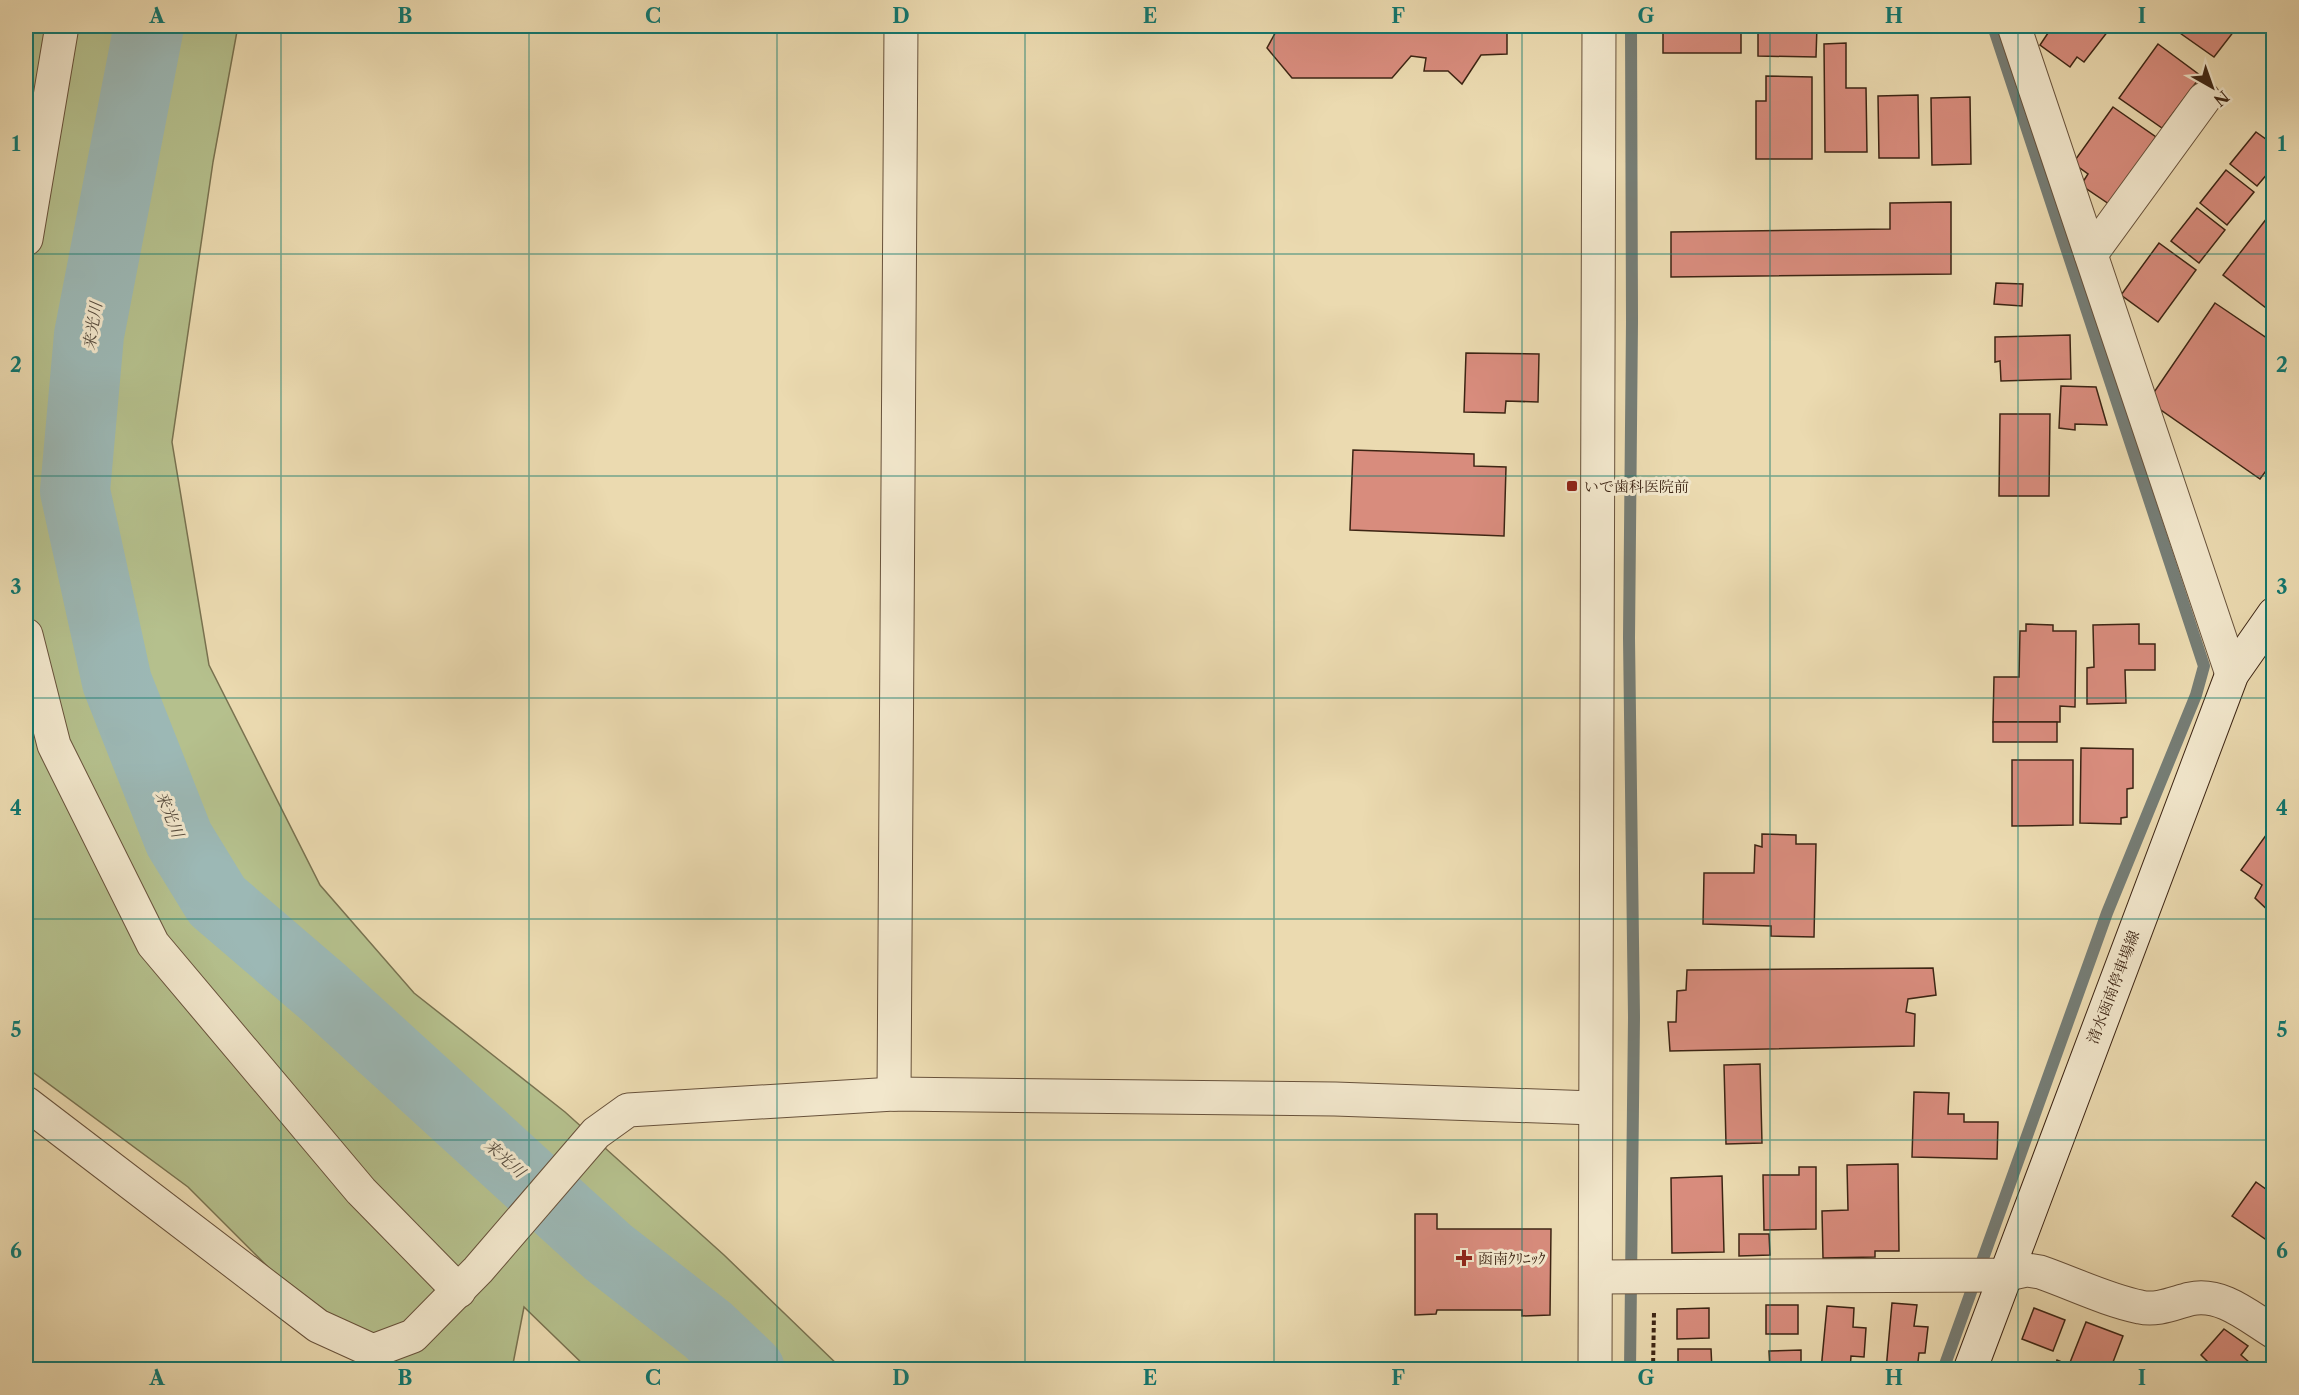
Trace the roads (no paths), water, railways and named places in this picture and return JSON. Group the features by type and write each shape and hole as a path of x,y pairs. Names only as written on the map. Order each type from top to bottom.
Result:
{"street":[{"path":"26,239 62,26"},
{"path":"894,1094 901,26"},
{"path":"1595,1370 1599,26"},
{"path":"2014,26 2232,674"},
{"path":"2091,254 2204,99"},
{"name":"清水函南停車場線","path":"1970,1370 2232,674 2274,614"},
{"path":"26,635 54,745 153,944 361,1191 468,1281"},
{"path":"26,1103 318,1326 373,1351 413,1336 468,1281 596,1133 628,1110 894,1094 1335,1099 1594,1108"},
{"path":"1597,1277 2004,1275 2027,1270 2040,1272 2142,1308 2164,1307 2192,1299 2210,1298 2232,1305 2274,1332"}],"waterway":[{"name":"来光川","path":"149,26 89,335 75,491 117,682 179,839 217,901 323,992 608,1252 708,1330 750,1370"},
{"path":"1630,1370 1634,1017 1629,638 1632,321 1631,26"},
{"path":"1943,1370 2107,913 2196,695 2204,666 1993,26"}],"place":[{"name":"いで歯科医院前","path":"1572,486"},
{"name":"函南ｸﾘﾆｯｸ","path":"1464,1258"}]}
